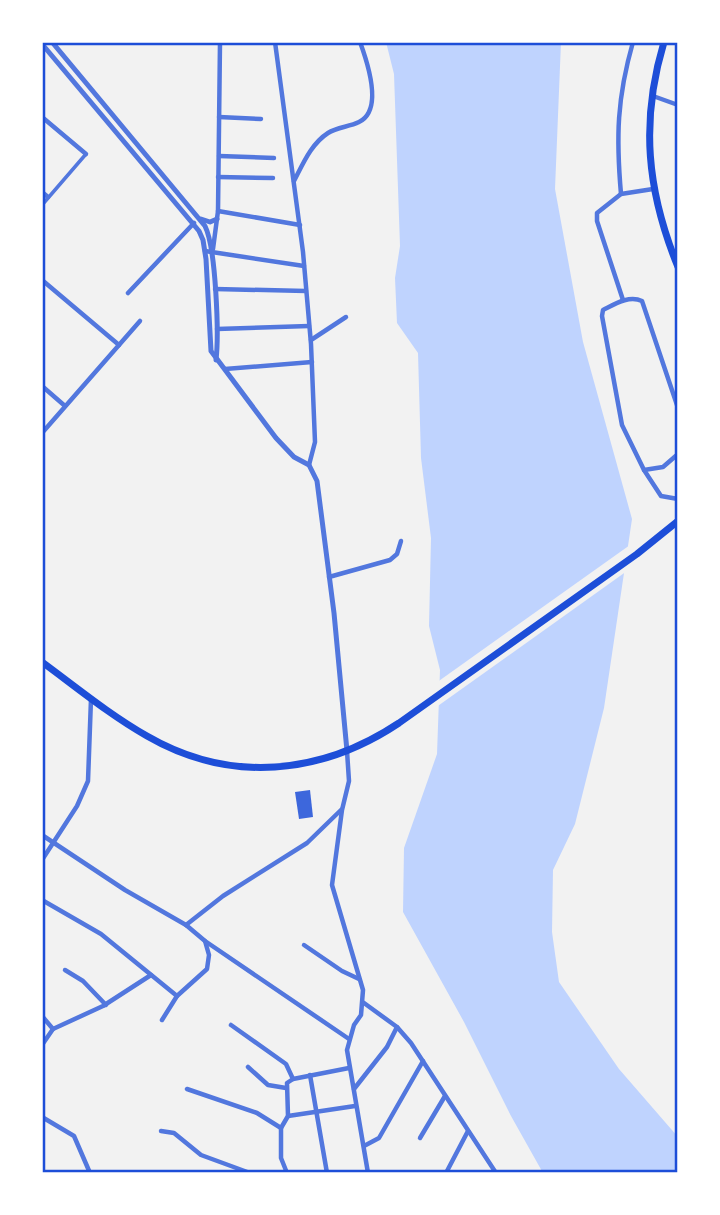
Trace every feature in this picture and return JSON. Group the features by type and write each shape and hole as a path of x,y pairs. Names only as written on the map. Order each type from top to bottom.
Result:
{"main road":[{"path":"664,42 652,96 650,138 653,189 664,232 678,267"},
{"path":"42,662 160,743 193,757 254,768 285,767 318,761 372,741 399,723 637,554 678,521"}],"street":[{"path":"52,42 201,218 211,237 217,329 216,360"},
{"path":"213,250 218,211 220,42"},
{"path":"275,42 300,225 310,326 315,442 309,465"},
{"path":"294,182 318,141 330,131 362,121 368,113 373,92 360,42"},
{"path":"621,194 618,109 623,77 633,42"},
{"path":"42,44 193,224 203,240 205,251 209,339 216,360 285,449 309,465 317,481 348,751 349,781 342,810 332,885 363,990 361,1015 347,1050 368,1173"},
{"path":"652,96 678,105"},
{"path":"42,117 86,154 42,205"},
{"path":"219,117 261,119"},
{"path":"219,156 274,158"},
{"path":"218,177 273,178"},
{"path":"623,300 597,221 597,213 621,194 653,189"},
{"path":"42,192 48,197"},
{"path":"218,211 300,225"},
{"path":"201,218 210,222 217,219"},
{"path":"128,293 201,218"},
{"path":"205,251 213,250 304,266"},
{"path":"42,280 119,345"},
{"path":"214,289 306,291"},
{"path":"678,408 647,309 642,302 637,299 623,300 603,310 622,425 644,470 661,496 678,499"},
{"path":"208,312 216,311"},
{"path":"311,340 346,317"},
{"path":"42,433 139,321"},
{"path":"217,329 310,326"},
{"path":"225,369 312,362"},
{"path":"42,386 65,406"},
{"path":"644,470 663,467 678,454"},
{"path":"329,576 390,560 397,554 401,541"},
{"path":"42,860 77,806 88,781 91,697"},
{"path":"186,925 223,896 307,843 342,810"},
{"path":"42,835 125,890 186,925 205,941 349,1040"},
{"path":"42,900 101,934 177,996"},
{"path":"162,1020 177,996 207,969 205,941"},
{"path":"304,945 342,971 359,979"},
{"path":"65,970 83,981 106,1004"},
{"path":"42,1045 53,1030 106,1004 151,975"},
{"path":"364,1003 397,1027 411,1042 493,1171"},
{"path":"42,1016 53,1030"},
{"path":"231,1025 286,1065 293,1079"},
{"path":"353,1091 387,1046 397,1027"},
{"path":"364,1146 379,1138 424,1061"},
{"path":"248,1067 268,1085 286,1088"},
{"path":"287,1173 281,1158 281,1128 288,1116 287,1083 293,1079 349,1068"},
{"path":"310,1075 327,1173"},
{"path":"187,1089 257,1114 281,1128"},
{"path":"420,1138 445,1096"},
{"path":"288,1116 355,1106"},
{"path":"42,1117 74,1136 90,1173"},
{"path":"161,1131 174,1133 201,1155 250,1173"},
{"path":"446,1173 468,1131"}],"water":[{"path":"386,42 561,42 555,189 583,342 632,519 604,708 575,824 553,870 552,932 559,982 619,1069 678,1137 678,1173 543,1173 403,912 404,848 437,754 440,670 429,626 431,538 421,458 418,353 397,323 395,278 400,246 394,74"}],"pier":[{"path":"630,545 627,571 435,708 436,683"}],"building":[{"path":"310,790 313,817 299,819 295,792"}]}
